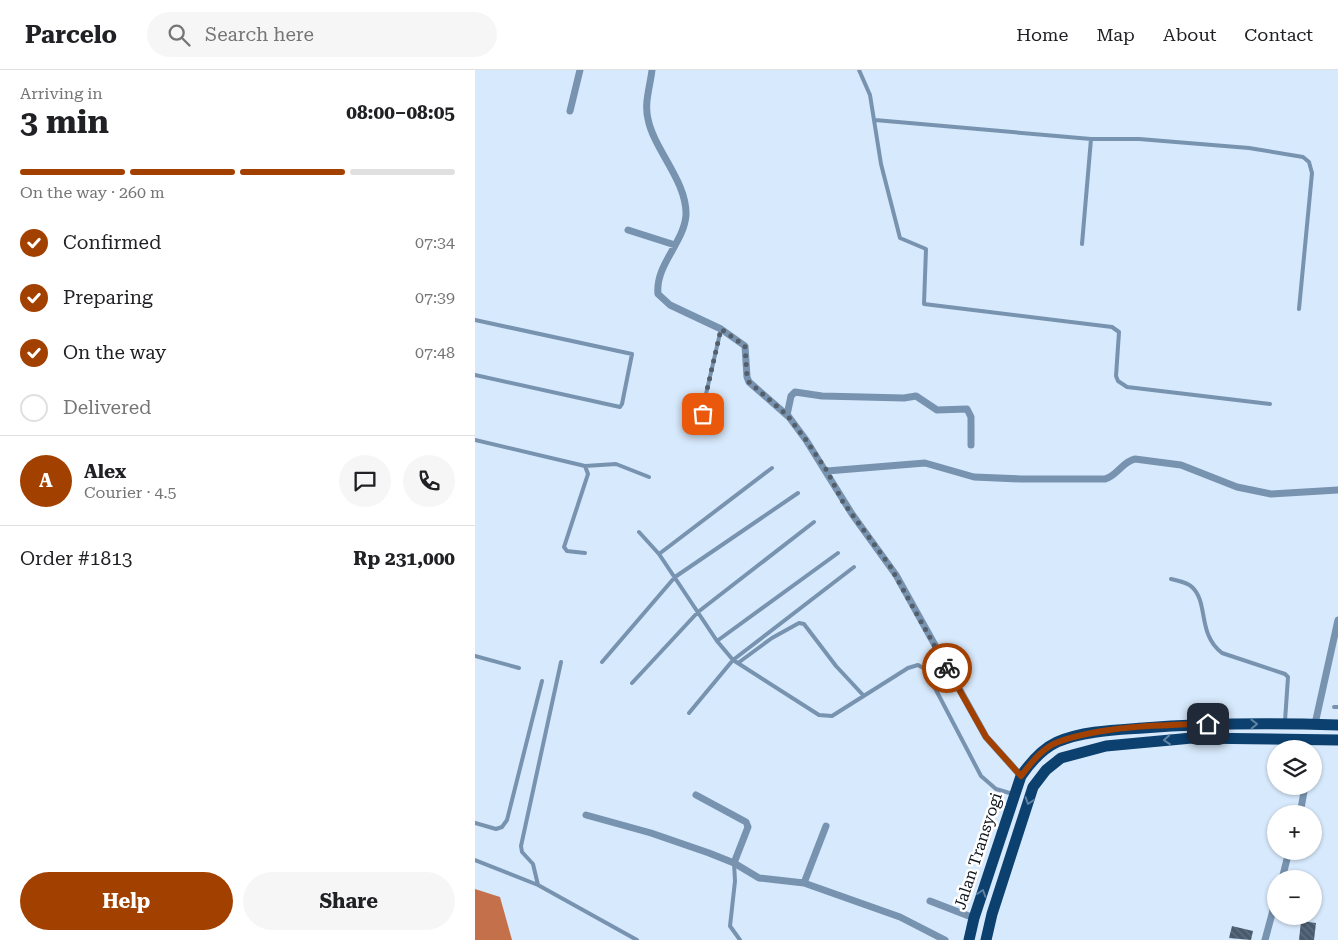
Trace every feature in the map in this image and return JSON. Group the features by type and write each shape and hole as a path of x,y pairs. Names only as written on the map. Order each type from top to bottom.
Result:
{"highway":[{"name":"Jalan Transyogi","path":"969,940 974,918 1013,794 1021,776 1033,759 1056,742 1104,731 1188,725 1285,723 1338,725"},
{"name":"Jalan Transyogi","path":"985,940 1033,787 1046,770 1061,758 1106,746 1191,738 1267,742"},
{"name":"Jalan Transyogi","path":"1322,742 1338,740"}],"street":[{"path":"570,111 580,70"},
{"path":"652,70 647,102 648,120 678,182 685,203 685,222 659,277 658,294 670,305 721,329 745,346 747,377 753,387 787,415 827,471 847,508 893,571 986,737 1021,776"},
{"path":"628,230 675,245"},
{"path":"787,415 791,396 795,392 823,396 904,398 916,396 937,410 967,410 971,416 971,445"},
{"path":"827,471 925,463 974,477 1021,480 1110,478 1128,461 1135,459 1181,465 1237,487 1271,494 1338,490"},
{"path":"1315,724 1338,620"},
{"path":"696,794 748,825 733,863"},
{"path":"586,815 651,833 733,863 759,878 804,882 900,917 945,940"},
{"path":"804,882 826,826"},
{"path":"930,901 974,918"},
{"path":"1265,940 1269,925"}],"lane":[{"path":"859,70 871,95 881,164 900,238 926,249 924,304 1112,326 1119,332 1116,376 1118,381 1127,387 1270,404"},
{"path":"875,120 1091,139 1139,138 1249,148 1303,157 1309,162 1312,173 1299,309"},
{"path":"1082,244 1091,139"},
{"path":"475,320 632,354 620,407 475,375"},
{"path":"703,414 721,329"},
{"path":"475,440 585,466 616,464 649,477"},
{"path":"585,466 588,474 564,547 567,551 585,553"},
{"path":"659,554 772,468"},
{"path":"602,662 675,577 798,493"},
{"path":"632,683 697,612 814,522"},
{"path":"639,532 659,554 717,641 733,660 822,717 832,716 908,668 918,665 925,669 981,776 996,789 1013,794"},
{"path":"717,641 838,553"},
{"path":"689,713 733,660 854,567"},
{"path":"1171,579 1185,582 1196,592 1208,639 1213,646 1222,653 1285,674 1288,677 1285,723"},
{"path":"738,663 772,638 799,624 804,624 836,666 863,695"},
{"path":"475,656 519,668"},
{"path":"538,885 533,864 521,852 521,846 561,662"},
{"path":"475,823 496,829 502,827 507,820 542,681"},
{"path":"475,860 538,885 637,940"},
{"path":"733,863 735,881 730,926 741,940"}],"shaded area":[{"path":"475,889 500,897 512,940 475,940"}],"building":[{"path":"1301,925 1316,925 1314,940 1299,940"},
{"path":"1232,926 1253,931 1251,940 1229,938"}],"way so far":[{"path":"703,414 721,329 747,347 747,377 749,382 787,415 806,440 827,471 843,502 896,575 947,668"}],"route":[{"path":"947,668 986,737 1021,776 1033,759 1056,742 1104,731 1208,724"}]}
